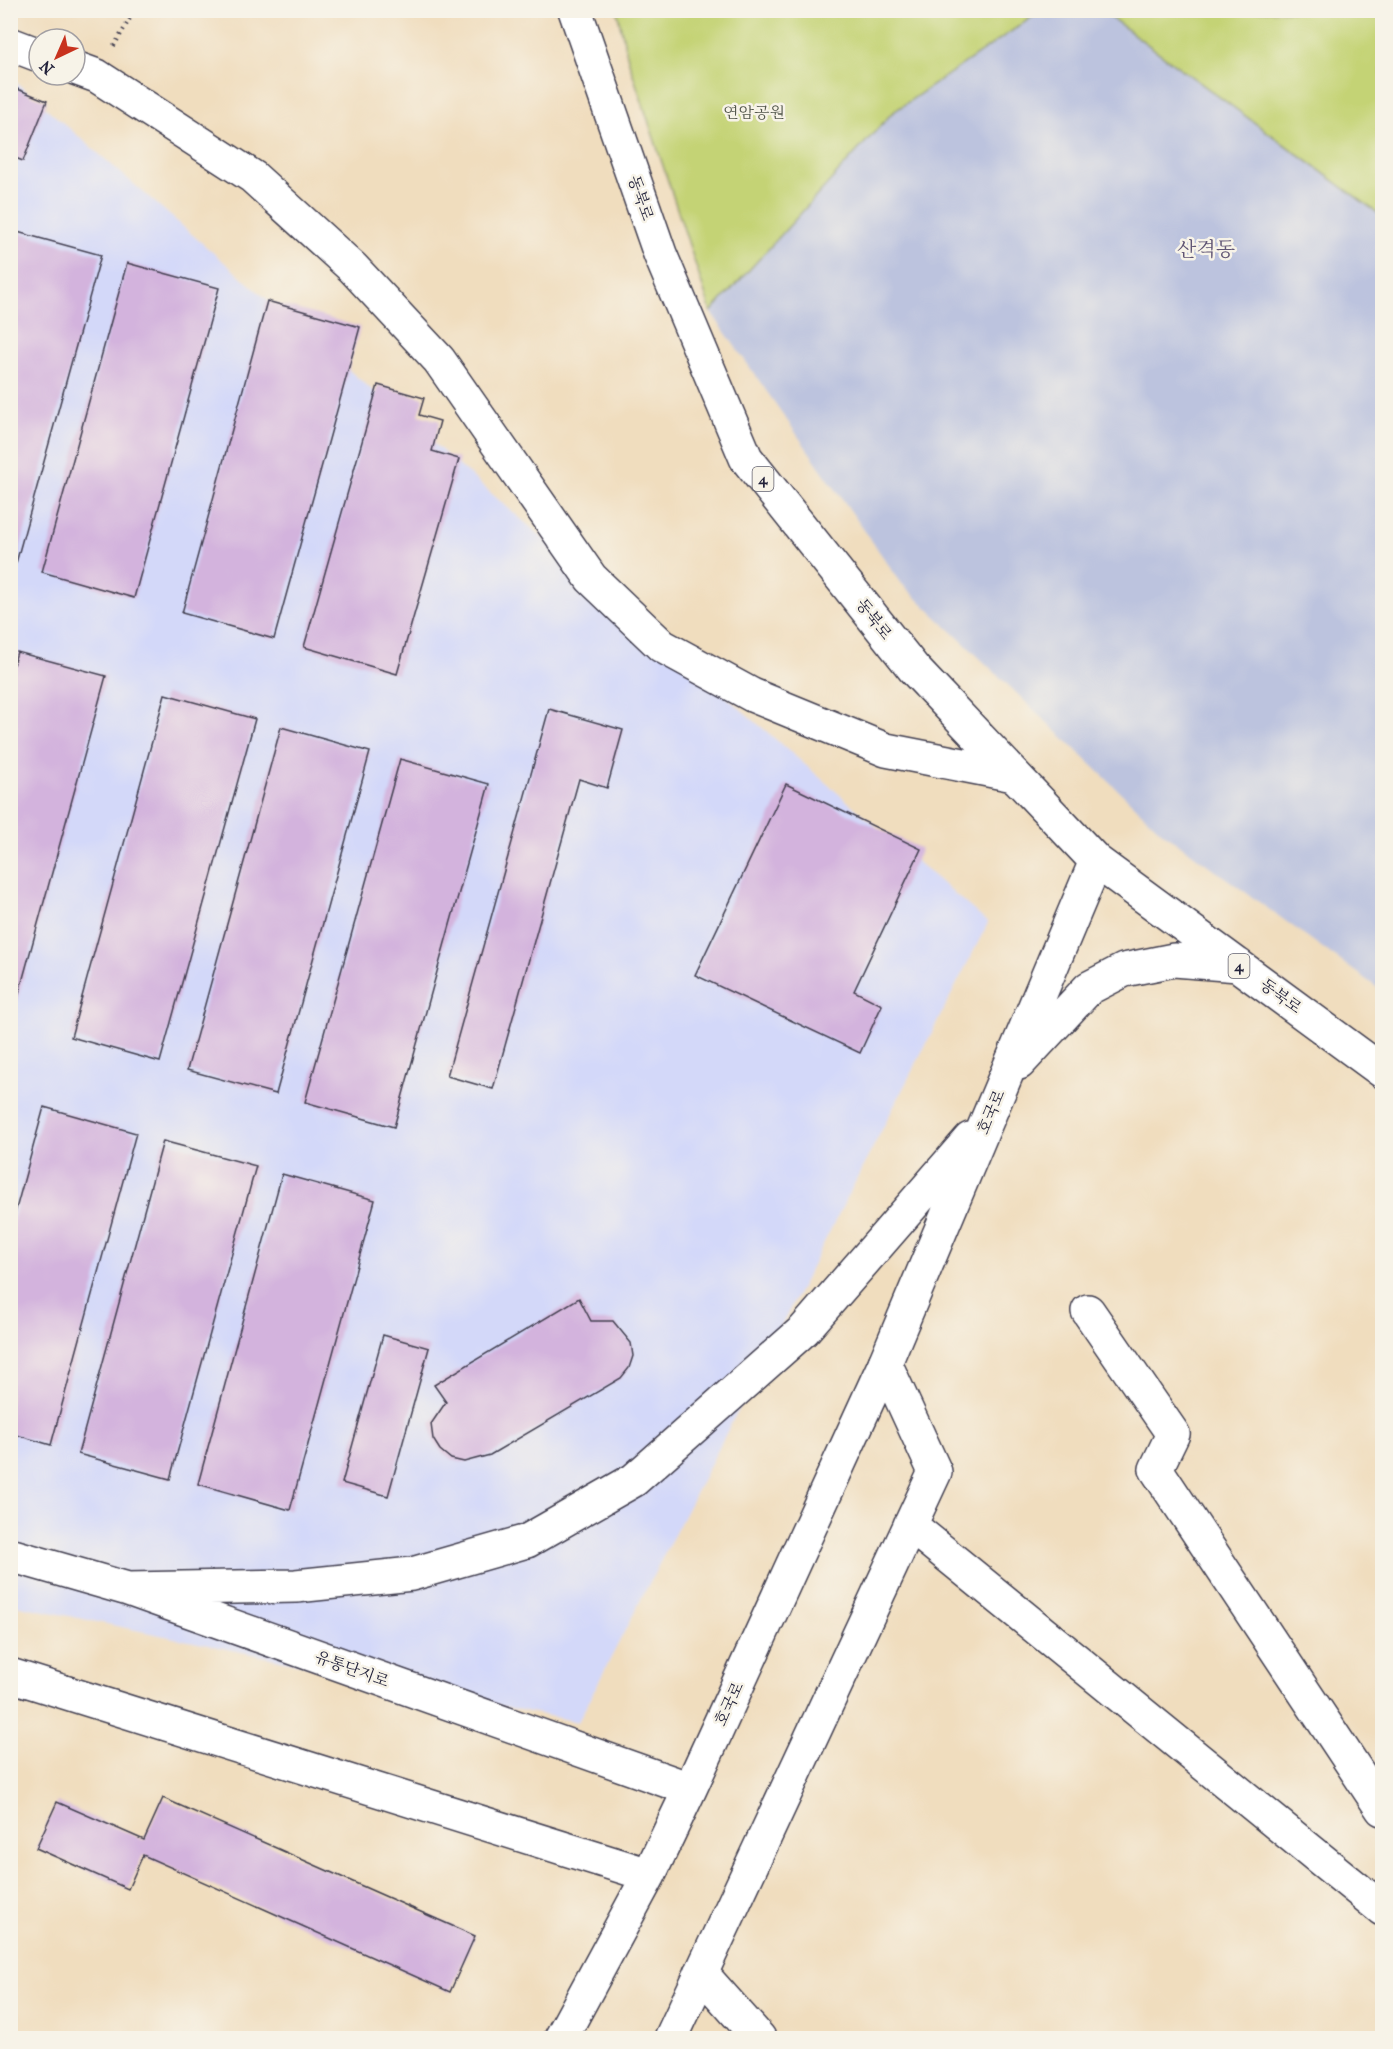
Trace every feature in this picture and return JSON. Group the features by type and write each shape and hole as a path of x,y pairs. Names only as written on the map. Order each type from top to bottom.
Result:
{"main road":[{"name":"동북로","path":"575,10 660,254 746,458 914,669 1096,861 1383,1071"},
{"path":"10,44 27,50"},
{"path":"87,73 253,177 353,268 439,360 591,578 662,646 752,695 886,750 1014,775"},
{"name":"호국로","path":"561,2038 649,1875 885,1364 1096,861"},
{"path":"1005,1077 1089,988 1124,970 1174,960 1238,965"},
{"path":"128,1589 296,1586 412,1574 527,1541 634,1480 804,1330 988,1118"},
{"path":"1088,1311 1173,1434 1156,1469 1383,1809"},
{"path":"671,2038 935,1472 885,1364"},
{"path":"910,1525 1383,1910"},
{"name":"유통단지로","path":"10,1556 128,1589 690,1789"},
{"path":"10,1675 649,1875"},
{"path":"701,1974 759,2038"}],"path":[{"path":"87,71 135,10"}],"shaded area":[{"path":"1041,11 1102,11 1382,216 1382,991 1161,831 902,584 711,312 892,113"},
{"path":"10,77 988,923 578,1722 11,1604"}],"green space":[{"name":"연암공원","path":"617,10 1041,11 892,113 711,312 628,59"},
{"path":"1102,11 1382,11 1382,216"}],"building":[{"path":"10,86 47,101 23,161 10,156"},
{"path":"10,230 101,255 16,563 10,561"},
{"path":"127,263 219,288 134,598 42,572"},
{"path":"267,301 360,327 274,639 182,613"},
{"path":"378,385 424,398 419,415 440,421 432,451 459,459 397,674 304,647"},
{"path":"17,652 106,676 11,1022 10,675"},
{"path":"165,694 255,719 160,1062 71,1037"},
{"path":"549,709 623,730 607,788 579,779 493,1089 447,1076"},
{"path":"281,727 370,752 276,1094 187,1070"},
{"path":"400,759 489,784 394,1127 305,1102"},
{"path":"786,784 921,849 854,991 882,1005 860,1053 695,975"},
{"path":"44,1107 136,1133 51,1445 10,1433 10,1231"},
{"path":"163,1141 256,1166 170,1479 78,1454"},
{"path":"282,1174 375,1200 290,1510 198,1484"},
{"path":"579,1298 591,1321 613,1321 631,1343 633,1356 629,1368 621,1378 490,1455 464,1462 451,1459 440,1450 433,1439 431,1424 446,1402 434,1385"},
{"path":"383,1335 429,1348 388,1496 342,1483"},
{"path":"163,1798 475,1936 450,1992 143,1855 128,1889 36,1848 57,1802 144,1840"}],"district":[{"name":"산격동","path":"1206,249"}]}
